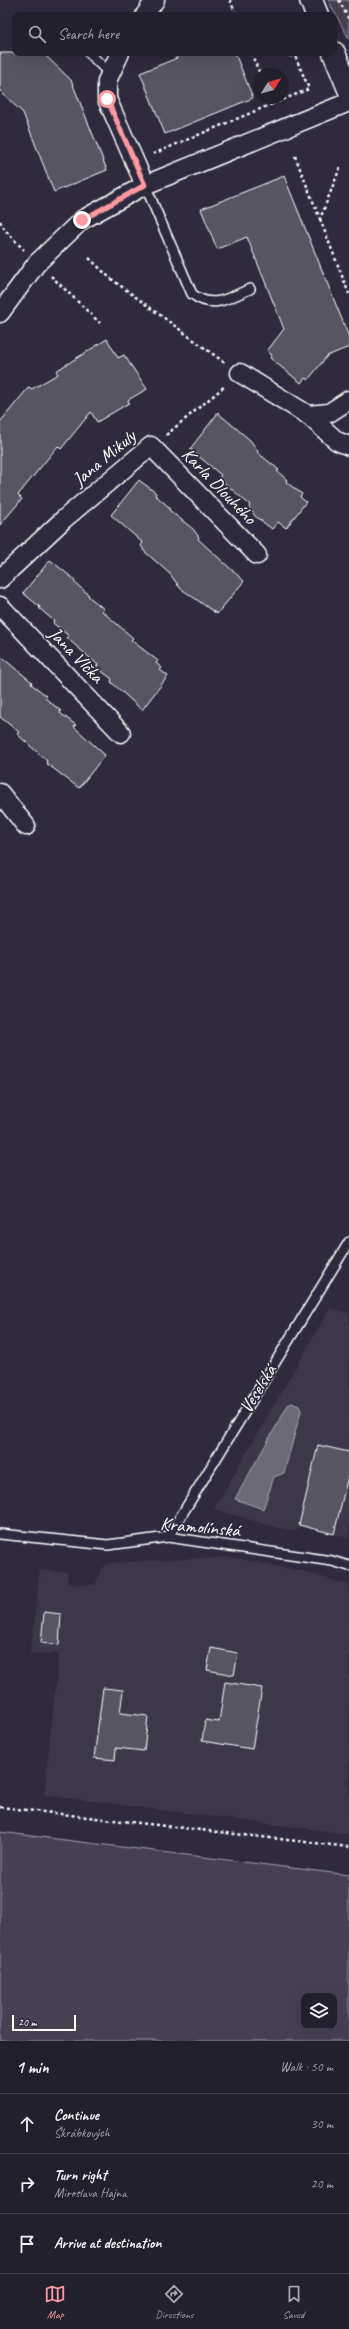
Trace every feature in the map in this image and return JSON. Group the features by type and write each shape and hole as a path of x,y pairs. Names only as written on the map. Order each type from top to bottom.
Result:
{"street":[{"path":"147,12 155,0"},
{"path":"311,0 316,12"},
{"path":"119,56 107,81 107,99 145,185"},
{"path":"335,56 349,89"},
{"path":"0,312 37,263 82,220 145,185 349,102"},
{"path":"240,373 308,415 337,441 349,446"},
{"path":"308,415 329,413 349,400"},
{"name":"Karla Dlouhého","path":"151,446 257,555"},
{"name":"Jana Mikuly","path":"0,579 64,519 151,446"},
{"name":"Jana Vlčka","path":"0,606 121,733"},
{"path":"0,793 26,826"}],"lane":[{"path":"92,56 110,74"},
{"path":"145,185 192,294 201,301 211,302 222,300 250,288"},
{"name":"Veselská","path":"168,1537 349,1242"},
{"name":"Kramolínská","path":"0,1534 108,1545 168,1537 332,1561 349,1566"}],"path":[{"path":"230,0 235,12"},
{"path":"339,0 349,20"},
{"path":"252,56 257,68"},
{"path":"289,97 309,89 296,58 291,56"},
{"path":"152,154 272,104"},
{"path":"295,156 349,294"},
{"path":"320,220 341,165"},
{"path":"0,221 5,230 37,263 100,323"},
{"path":"89,258 110,278 240,373"},
{"name":"Jana Mikuly","path":"151,446 186,421 240,373"},
{"path":"0,1807 349,1847"}],"shaded area":[{"path":"328,0 349,0 349,39 337,17 337,12 334,12"},
{"path":"330,1308 349,1313 349,1538 299,1525 297,1531 278,1528 214,1509"},
{"path":"292,1403 299,1406 301,1411 284,1473 274,1477 263,1509 235,1499 288,1405"},
{"path":"230,1557 302,1571 349,1585 349,1834 44,1795 59,1653 30,1654 40,1570 67,1572 68,1584 95,1585 101,1569 109,1563"},
{"path":"0,1832 349,1875 349,2041 0,2041"}],"building":[{"path":"0,53 12,53 12,56 46,56 71,80 107,170 54,192 23,113 0,91"},
{"path":"176,56 236,56 253,98 165,134 140,73 177,58"},
{"path":"284,176 349,337 349,347 327,356 308,380 305,378 301,383 270,358 272,355 267,351 284,329 247,237 217,249 201,209"},
{"path":"107,339 118,358 124,355 147,389 128,400 129,403 97,422 91,412 61,449 58,446 18,495 22,499 0,525 0,422 29,387 32,389 58,374 56,371"},
{"path":"218,413 250,440 258,451 257,452 279,470 277,471 287,480 286,482 302,494 300,497 306,502 286,528 278,522 272,529 255,516 249,507 250,505 219,478 221,475 190,449"},
{"path":"139,480 156,493 155,495 170,508 169,510 193,529 199,537 198,539 244,581 217,614 180,588 170,574 144,551 141,545 143,543 111,515"},
{"path":"50,560 75,580 74,582 89,595 88,596 104,609 102,611 133,638 131,640 158,661 156,663 162,668 160,670 168,676 142,710 111,682 112,679 96,667 98,665 67,638 69,636 53,623 54,621 39,608 40,607 23,593"},
{"path":"0,656 32,682 31,684 47,696 45,698 61,711 60,713 76,725 74,727 105,755 79,788 46,763 47,761 17,734 19,732 0,717"},
{"path":"318,1445 349,1452 349,1472 334,1534 299,1525"},
{"path":"44,1612 61,1614 59,1645 41,1643"},
{"path":"211,1648 238,1653 234,1675 207,1670"},
{"path":"225,1682 262,1688 252,1749 202,1741 205,1720 219,1722"},
{"path":"103,1688 123,1690 120,1713 148,1716 144,1751 116,1748 115,1760 94,1758"}],"route":[{"path":"82,220 145,185 121,134 107,99"}]}
